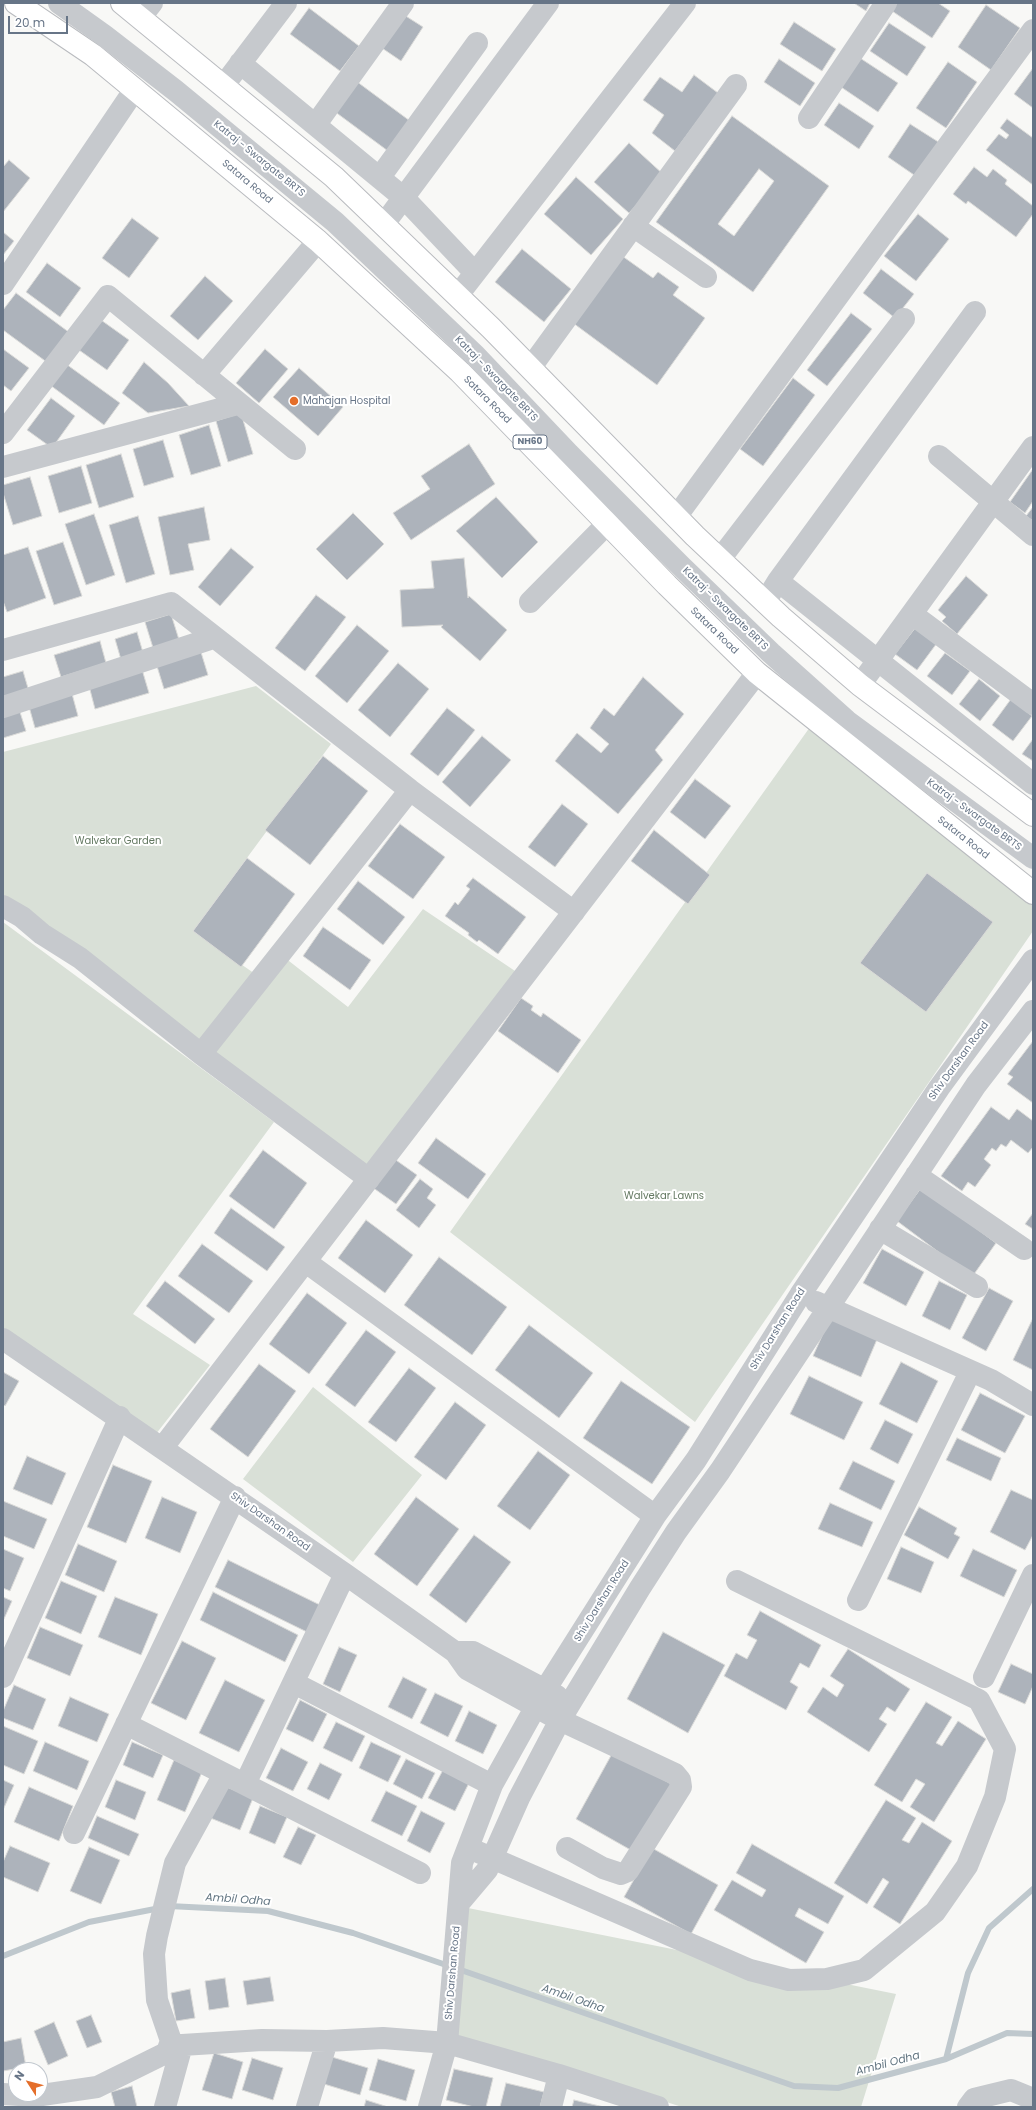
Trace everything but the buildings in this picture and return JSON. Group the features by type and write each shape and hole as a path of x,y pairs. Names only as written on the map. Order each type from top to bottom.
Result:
{"highway":[{"name":"Satara Road","path":"16,3 93,55 318,241 460,372 667,584 758,673 1033,893"},
{"path":"122,3 147,10 224,85 334,177 458,295 676,517 765,602 860,685 1033,815"}],"street":[{"name":"Katraj - Swargate BRTS","path":"59,3 105,36 176,91 335,222 476,356 569,454 682,567 771,653 846,721 1033,858"},
{"path":"224,85 286,3"},
{"path":"316,124 403,3"},
{"path":"384,224 548,3"},
{"path":"458,295 685,3"},
{"path":"809,118 886,3"},
{"path":"676,517 1033,30"},
{"path":"380,177 477,43"},
{"path":"240,63 316,124 404,198 475,273"},
{"path":"530,367 736,85"},
{"path":"3,284 135,89"},
{"path":"629,232 706,277"},
{"path":"204,375 318,241"},
{"path":"3,434 108,296 238,404 295,449"},
{"path":"765,602 778,581 975,312"},
{"path":"720,559 904,319"},
{"path":"3,467 238,404"},
{"path":"860,685 1033,447"},
{"path":"939,456 1033,535"},
{"path":"530,602 608,523"},
{"path":"778,581 1033,784"},
{"path":"3,650 171,603 213,638 410,790 574,912"},
{"path":"912,614 1033,704"},
{"path":"3,707 213,638"},
{"path":"164,1447 758,673"},
{"path":"201,1054 410,790"},
{"path":"3,906 22,917 42,934 80,958 201,1054 369,1179"},
{"name":"Shiv Darshan Road","path":"429,2107 447,2043 460,1902 462,1863 492,1785 540,1698 655,1516 696,1460 800,1295 939,1088 1033,960"},
{"path":"460,1902 486,1870 519,1798 565,1711 676,1532 720,1471 976,1085 1033,1011"},
{"path":"916,1175 1024,1249"},
{"path":"880,1229 978,1287"},
{"path":"306,1262 655,1516"},
{"path":"800,1295 970,1372 991,1380 1033,1405"},
{"name":"Shiv Darshan Road","path":"3,1339 164,1447 455,1652 466,1669 540,1698 674,1774 680,1780 681,1787 628,1871 621,1874 603,1868 567,1848"},
{"path":"858,1600 970,1372"},
{"path":"3,1677 120,1417"},
{"path":"74,1833 235,1497"},
{"path":"245,1784 345,1574"},
{"path":"984,1677 1033,1575"},
{"path":"468,1848 492,1857 750,1970 789,1980 828,1979 864,1970 935,1912 967,1866 995,1797 1005,1750 979,1700 737,1581"},
{"path":"294,1683 492,1785"},
{"path":"126,1724 420,1873"},
{"path":"165,2107 175,2049 156,2000 154,1954 157,1936 175,1864 224,1774"},
{"path":"3,2094 35,2096 97,2087 175,2049 262,2040 328,2041 383,2038 447,2043 559,2075 658,2107"},
{"path":"307,2107 328,2041"},
{"path":"551,2107 559,2075"},
{"path":"968,2107 974,2099 1011,2090 1033,2099"}],"green space":[{"name":"Walvekar Garden","path":"256,686 331,744 193,931 261,978 201,1054 3,909 3,752"},
{"name":"Walvekar Lawns","path":"815,720 1033,893 1033,931 695,1422 450,1232"},
{"path":"423,909 518,973 369,1179 208,1059 280,954 348,1007"},
{"path":"3,922 274,1122 133,1314 210,1365 152,1439 3,1339"},
{"path":"313,1387 422,1475 353,1562 243,1479"},
{"path":"468,1908 896,1994 861,2107 682,2107 457,2035"}],"waterway":[{"name":"Ambil Odha","path":"946,2059 968,1973 989,1928 1033,1889"},
{"name":"Ambil Odha","path":"169,1906 268,1911 353,1933 449,1966"},
{"name":"Ambil Odha","path":"3,1956 89,1922 160,1908"},
{"name":"Ambil Odha","path":"458,1969 794,2086 838,2088 946,2059 1007,2033 1033,2034"}],"place":[{"name":"Mahajan Hospital","path":"294,401"}]}
